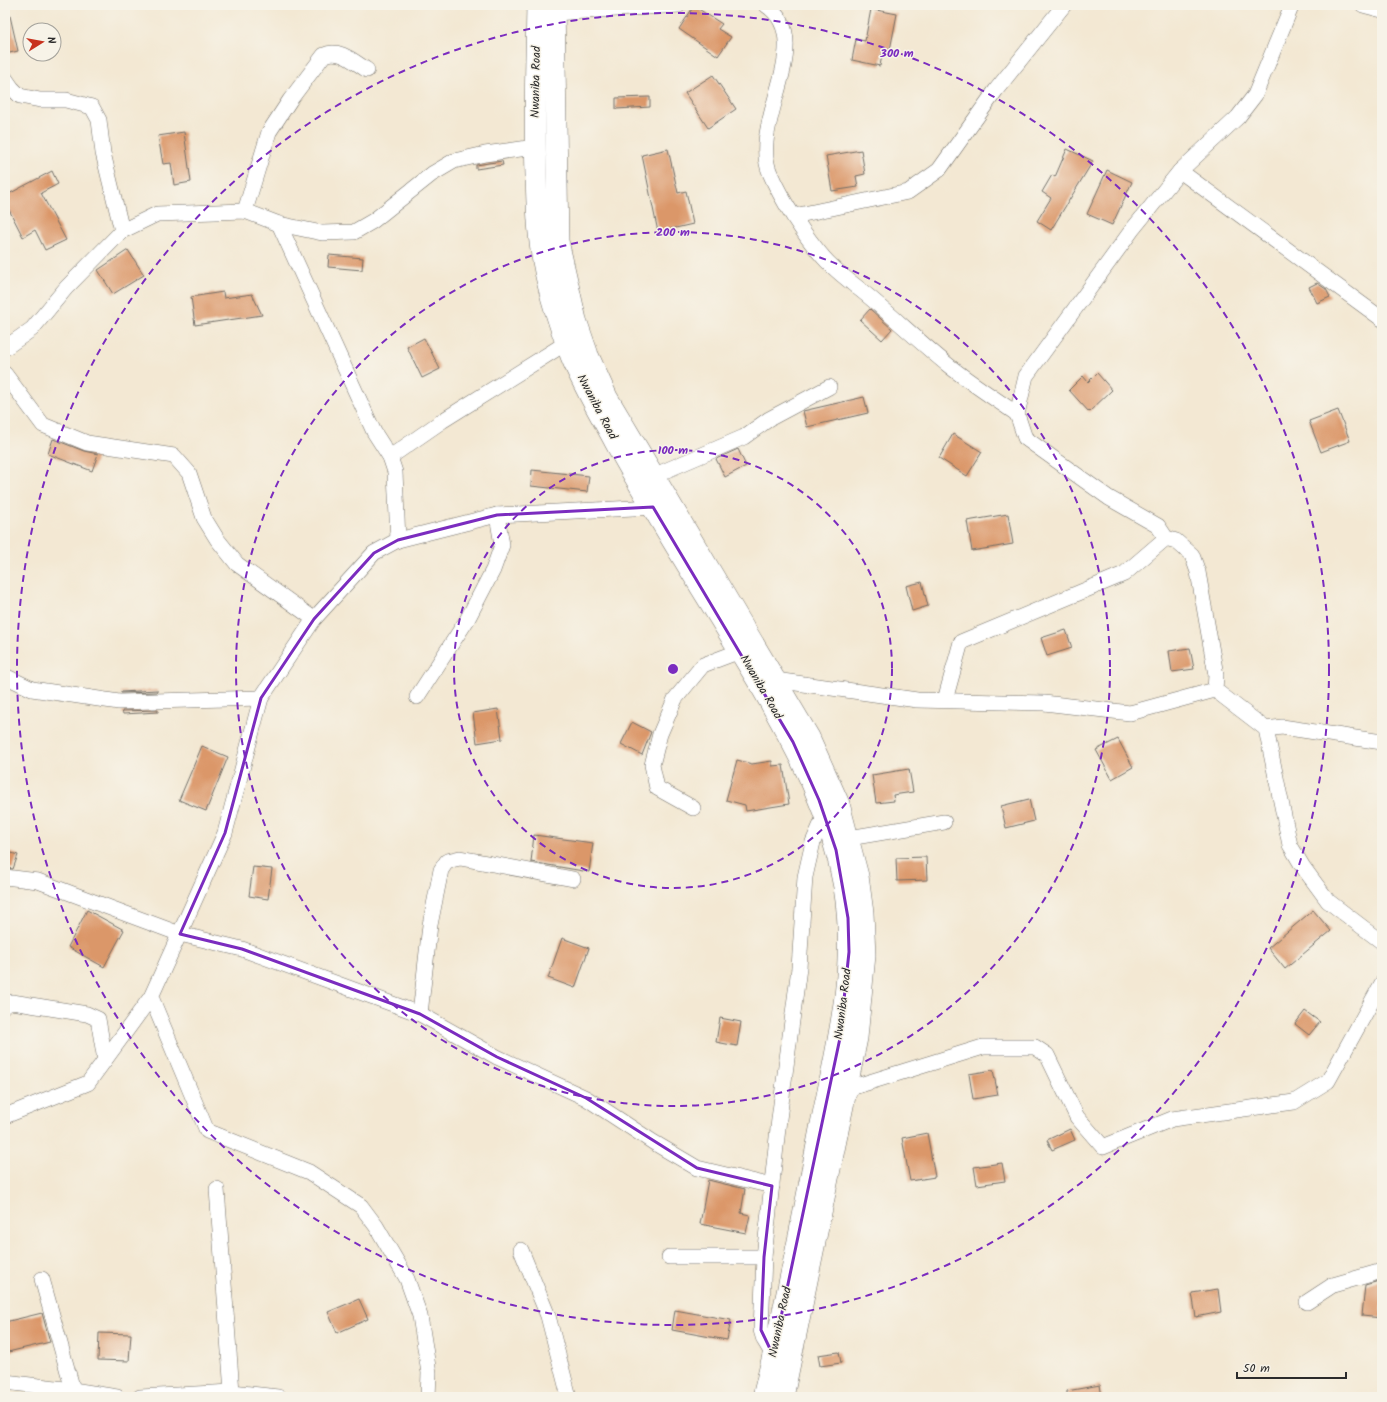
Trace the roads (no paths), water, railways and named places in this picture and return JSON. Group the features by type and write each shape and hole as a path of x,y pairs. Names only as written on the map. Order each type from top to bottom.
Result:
{"main road":[{"name":"Nwaniba Road","path":"548,8 535,147 538,226 541,253 548,286 566,343 586,388 637,480 740,652 807,770 825,814 836,850 847,910 849,952 840,1038 763,1397"},
{"path":"548,8 558,241 564,275 576,320 588,355 608,396 653,476 809,737 826,772 839,804 849,838 863,914 865,955 857,1038 783,1397"}],"street":[{"path":"548,8 679,5"},
{"path":"766,5 784,26 787,54 780,87 770,116 765,152 770,173 794,216 824,258 948,365 1017,414"},
{"path":"794,216 908,192 939,170 996,90 1064,5"},
{"path":"1215,690 1216,675 1198,572 1192,555 1176,541 1166,538 1158,526 1109,498 1025,438 1017,414 1026,376 1132,230 1180,171 1238,117 1255,95 1292,5"},
{"path":"1363,5 1382,10"},
{"path":"245,211 269,132 290,100 324,55 332,52 342,54 367,70"},
{"path":"5,78 20,96 40,100 66,100 92,107 99,120 103,153 122,231"},
{"path":"5,348 32,329 66,288 122,231 156,214 245,211 279,224 322,233 354,232 373,221 432,174 454,161 485,154 535,147"},
{"path":"1180,171 1382,319"},
{"path":"279,224 374,432 390,457 395,472 398,540"},
{"path":"390,457 442,421 566,343"},
{"path":"5,374 43,425 87,443 174,456 189,473 204,518 217,539 237,564 314,619"},
{"path":"653,476 744,437 769,419 829,387"},
{"path":"5,1116 88,1083 151,997 225,833 261,698 314,619 374,553 398,540 497,515 653,507"},
{"path":"417,697 467,620 494,570 502,545 497,515"},
{"path":"945,700 961,642 1124,574 1166,538"},
{"path":"693,808 658,788 652,765 660,734 675,699 703,665 740,652"},
{"path":"5,676 32,689 119,702 261,698"},
{"path":"775,680 917,700 1044,703 1130,713 1215,690"},
{"path":"1215,690 1266,729 1290,845 1302,867 1328,901 1382,942"},
{"path":"1266,729 1282,727 1382,742"},
{"path":"773,1356 764,1340 761,1330 764,1257 780,1111 799,968 805,877 813,842 825,814"},
{"path":"849,838 944,822"},
{"path":"420,1014 430,925 441,870 447,861 460,858 572,879"},
{"path":"5,877 38,881 180,934 242,949 420,1014 497,1057 586,1098 653,1142 697,1168 772,1186"},
{"path":"847,1089 983,1047 1035,1047 1047,1055 1077,1117 1103,1147 1172,1119 1294,1102 1328,1081 1382,983"},
{"path":"151,997 207,1131 309,1172 361,1206 376,1226 406,1279 420,1316 429,1373 428,1397"},
{"path":"5,1004 12,1002 72,1011 87,1014 98,1019 105,1060"},
{"path":"217,1190 232,1392"},
{"path":"521,1250 548,1316 569,1397"},
{"path":"669,1257 764,1257"},
{"path":"1307,1302 1334,1285 1382,1271"},
{"path":"42,1279 73,1390"},
{"path":"5,1382 118,1397"},
{"path":"140,1397 232,1392 278,1397"}]}
